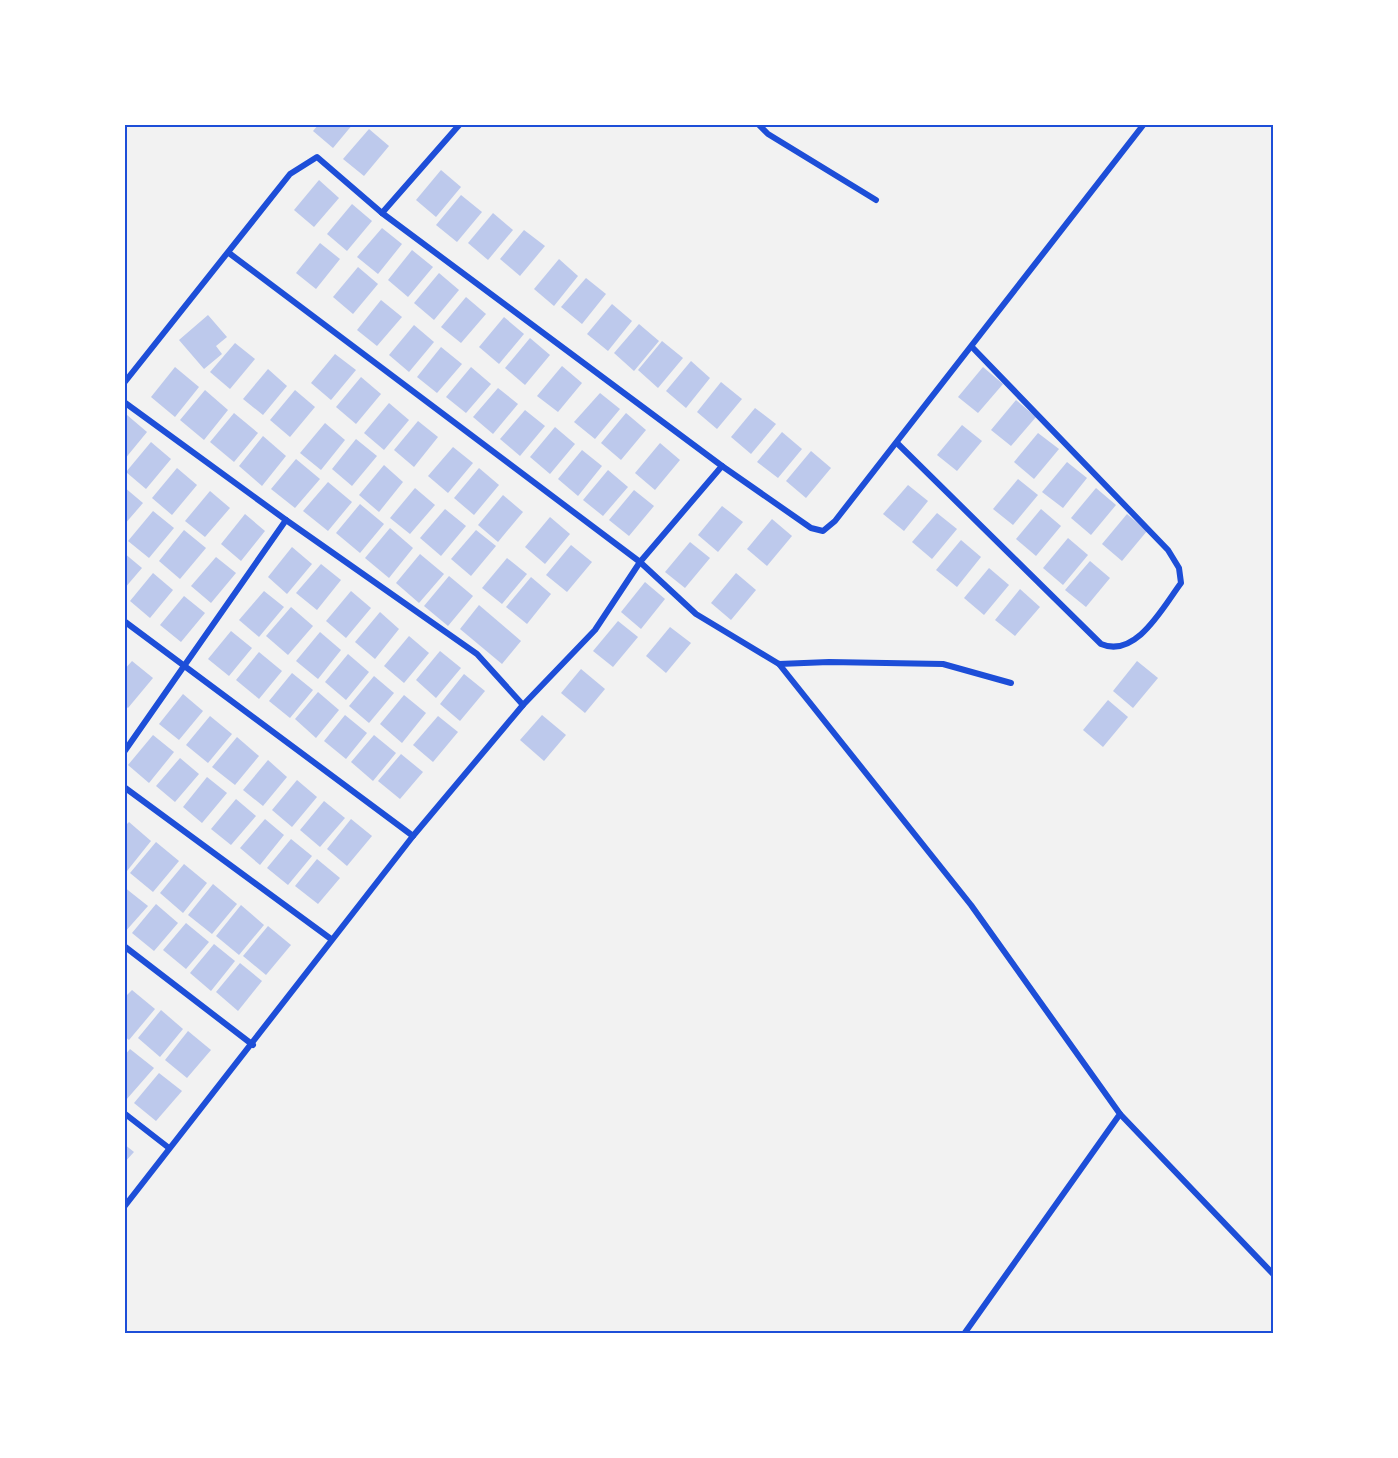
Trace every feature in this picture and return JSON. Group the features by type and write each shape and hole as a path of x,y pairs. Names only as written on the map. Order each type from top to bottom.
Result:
{"street":[{"path":"382,213 460,124"},
{"path":"758,124 768,134 876,200"},
{"path":"124,383 290,174 317,157 382,213 722,466 811,528 824,531 897,443 1144,124"},
{"path":"229,253 640,562 696,614 779,664 970,905 1120,1114 1274,1275"},
{"path":"897,443 1101,644 1114,648 1130,643 1143,632 1181,583 1179,568 1168,550 972,347"},
{"path":"124,402 286,520 477,654 523,705"},
{"path":"124,1207 253,1045 331,939 413,836 523,705 595,630 640,562 722,466"},
{"path":"124,752 286,520"},
{"path":"124,621 413,836"},
{"path":"779,664 829,662 944,664 1011,683"},
{"path":"124,786 331,939"},
{"path":"124,946 253,1045"},
{"path":"124,1113 169,1148"},
{"path":"964,1334 1120,1114"}],"building":[{"path":"319,124 353,124 333,148 313,131"},
{"path":"369,129 389,146 364,176 343,159"},
{"path":"441,170 461,187 436,217 416,200"},
{"path":"319,180 339,198 314,227 294,210"},
{"path":"461,195 482,212 457,242 436,225"},
{"path":"352,204 372,221 347,251 327,234"},
{"path":"493,213 513,230 488,260 468,243"},
{"path":"382,228 402,244 378,274 357,257"},
{"path":"524,230 545,246 520,276 500,259"},
{"path":"320,243 340,259 316,289 296,273"},
{"path":"412,250 433,267 408,297 388,280"},
{"path":"559,259 578,276 554,306 534,289"},
{"path":"358,267 378,284 353,314 333,297"},
{"path":"439,273 459,290 434,320 414,303"},
{"path":"586,278 606,294 582,324 561,307"},
{"path":"466,297 486,314 461,343 441,327"},
{"path":"381,300 402,317 377,346 357,330"},
{"path":"612,304 632,321 608,351 587,334"},
{"path":"208,315 227,337 216,346 222,354 204,369 179,340"},
{"path":"504,317 524,334 499,364 479,347"},
{"path":"639,324 659,341 634,371 614,353"},
{"path":"414,325 434,342 409,372 389,355"},
{"path":"530,338 550,355 525,385 505,368"},
{"path":"662,341 683,358 658,388 638,370"},
{"path":"235,343 255,359 230,389 210,372"},
{"path":"441,347 462,364 437,393 417,377"},
{"path":"335,354 356,370 331,400 311,383"},
{"path":"691,361 710,378 686,408 666,391"},
{"path":"562,366 582,383 558,412 537,396"},
{"path":"175,367 199,387 175,417 151,397"},
{"path":"471,367 491,384 466,413 446,397"},
{"path":"983,367 1003,384 978,413 958,397"},
{"path":"268,369 287,386 263,415 243,399"},
{"path":"361,377 381,394 356,424 336,407"},
{"path":"721,382 742,399 717,429 697,412"},
{"path":"498,388 518,404 493,434 473,417"},
{"path":"205,390 228,410 204,440 180,420"},
{"path":"295,390 315,407 290,437 270,420"},
{"path":"600,393 620,409 595,439 574,422"},
{"path":"1016,400 1036,417 1011,446 991,430"},
{"path":"389,403 409,420 384,450 364,433"},
{"path":"755,408 776,424 751,454 731,437"},
{"path":"525,410 545,426 520,456 500,439"},
{"path":"234,413 258,433 234,462 210,442"},
{"path":"626,413 646,430 621,460 601,443"},
{"path":"127,415 147,432 124,460 124,419"},
{"path":"418,421 438,437 414,467 394,450"},
{"path":"325,423 345,440 321,470 300,453"},
{"path":"962,425 982,441 957,471 937,455"},
{"path":"555,427 575,444 550,474 530,457"},
{"path":"782,432 802,449 778,478 757,462"},
{"path":"1038,433 1059,449 1034,479 1014,462"},
{"path":"263,436 286,456 262,486 239,466"},
{"path":"356,439 377,456 352,486 332,469"},
{"path":"151,442 171,459 146,489 126,472"},
{"path":"660,443 680,460 655,490 635,473"},
{"path":"453,447 473,463 448,493 428,476"},
{"path":"582,450 602,466 578,496 558,479"},
{"path":"811,451 831,468 806,498 786,481"},
{"path":"296,459 320,479 295,508 271,489"},
{"path":"1067,462 1087,478 1063,508 1042,492"},
{"path":"384,465 403,482 379,512 359,495"},
{"path":"177,468 197,485 172,515 152,498"},
{"path":"479,468 499,485 474,515 454,498"},
{"path":"608,470 628,487 603,516 583,500"},
{"path":"1018,479 1038,495 1013,525 993,509"},
{"path":"328,482 352,502 328,531 303,511"},
{"path":"908,485 928,501 904,531 883,514"},
{"path":"124,487 143,503 124,525"},
{"path":"415,488 435,505 410,534 390,518"},
{"path":"1096,488 1116,505 1091,535 1071,518"},
{"path":"634,490 654,506 629,536 609,520"},
{"path":"210,491 230,508 205,537 185,521"},
{"path":"503,495 523,512 498,542 478,525"},
{"path":"360,504 384,524 360,553 336,533"},
{"path":"722,506 743,522 718,552 698,535"},
{"path":"445,509 466,526 441,556 420,538"},
{"path":"1041,509 1061,526 1036,556 1016,539"},
{"path":"153,511 174,528 149,558 128,541"},
{"path":"937,513 957,529 932,559 912,542"},
{"path":"245,514 265,531 241,561 221,544"},
{"path":"1127,514 1147,531 1122,561 1102,544"},
{"path":"550,517 570,534 545,564 525,547"},
{"path":"772,519 792,536 767,566 747,549"},
{"path":"390,528 413,548 389,578 365,558"},
{"path":"184,530 206,548 180,579 159,561"},
{"path":"476,530 496,546 471,576 451,559"},
{"path":"1068,538 1088,555 1063,585 1043,568"},
{"path":"961,540 981,557 957,587 936,570"},
{"path":"690,542 710,558 685,588 665,572"},
{"path":"571,545 592,562 567,592 546,575"},
{"path":"292,547 312,564 287,594 268,577"},
{"path":"124,553 142,568 124,589"},
{"path":"420,554 444,574 419,603 396,583"},
{"path":"216,557 236,573 211,603 191,586"},
{"path":"507,558 527,574 502,604 482,588"},
{"path":"1090,561 1110,578 1086,607 1065,590"},
{"path":"321,564 341,580 317,610 296,593"},
{"path":"989,568 1009,585 984,615 964,598"},
{"path":"153,573 173,590 150,618 130,601"},
{"path":"736,573 756,590 731,620 711,603"},
{"path":"449,576 473,596 448,626 424,606"},
{"path":"531,577 551,594 527,624 506,607"},
{"path":"645,582 665,599 641,629 621,612"},
{"path":"1020,589 1040,607 1015,636 995,620"},
{"path":"264,591 284,607 259,637 239,620"},
{"path":"351,591 371,608 346,638 326,621"},
{"path":"184,596 205,613 181,642 160,625"},
{"path":"479,605 521,641 502,664 460,629"},
{"path":"291,607 313,626 288,655 266,636"},
{"path":"380,612 399,629 375,659 355,642"},
{"path":"618,621 638,637 613,667 593,651"},
{"path":"670,627 691,643 666,673 646,656"},
{"path":"231,631 252,648 229,676 208,659"},
{"path":"320,632 341,650 318,679 296,661"},
{"path":"409,636 429,653 404,683 384,666"},
{"path":"440,651 461,668 436,698 416,680"},
{"path":"259,652 282,671 259,699 236,680"},
{"path":"348,654 369,672 346,700 325,682"},
{"path":"132,661 153,678 128,708 124,705 124,670"},
{"path":"1137,661 1158,678 1133,708 1113,691"},
{"path":"581,669 605,689 585,713 561,693"},
{"path":"292,673 313,690 290,718 269,701"},
{"path":"464,674 485,691 460,721 440,704"},
{"path":"374,676 394,693 369,723 349,706"},
{"path":"318,692 339,710 316,738 295,719"},
{"path":"183,694 203,711 179,740 159,724"},
{"path":"404,695 426,713 402,743 380,724"},
{"path":"1108,700 1128,717 1103,747 1083,730"},
{"path":"345,715 367,733 346,759 324,741"},
{"path":"542,715 566,735 544,761 520,740"},
{"path":"210,716 232,734 208,763 186,745"},
{"path":"438,716 458,732 433,762 413,745"},
{"path":"153,735 174,752 149,783 128,765"},
{"path":"374,735 396,753 373,781 351,762"},
{"path":"237,737 259,756 235,785 212,767"},
{"path":"401,754 423,772 400,799 378,781"},
{"path":"180,758 199,774 175,802 156,786"},
{"path":"268,760 287,777 263,806 243,790"},
{"path":"207,777 227,793 202,823 183,807"},
{"path":"297,780 317,797 292,827 272,810"},
{"path":"236,799 256,816 231,845 211,829"},
{"path":"324,801 345,818 320,847 300,830"},
{"path":"265,819 284,835 260,865 240,848"},
{"path":"351,819 372,836 347,866 327,849"},
{"path":"129,822 151,841 127,871 124,827"},
{"path":"291,839 312,856 288,885 267,868"},
{"path":"156,842 179,861 153,892 130,873"},
{"path":"317,859 340,878 318,904 295,886"},
{"path":"184,864 207,883 183,913 160,893"},
{"path":"213,884 237,904 212,934 188,915"},
{"path":"124,887 148,906 124,933"},
{"path":"156,904 178,923 154,951 132,933"},
{"path":"241,905 264,925 239,955 216,936"},
{"path":"186,923 209,942 186,969 163,950"},
{"path":"268,926 291,945 266,975 243,956"},
{"path":"214,944 235,961 211,991 190,973"},
{"path":"240,963 262,981 238,1011 216,992"},
{"path":"132,990 155,1009 129,1040 124,1036 124,998"},
{"path":"161,1010 183,1029 160,1057 138,1038"},
{"path":"188,1031 211,1050 187,1078 165,1060"},
{"path":"130,1049 154,1068 126,1100 124,1056"},
{"path":"159,1073 182,1091 156,1121 134,1103"},
{"path":"124,1144 134,1152 124,1163"}]}
